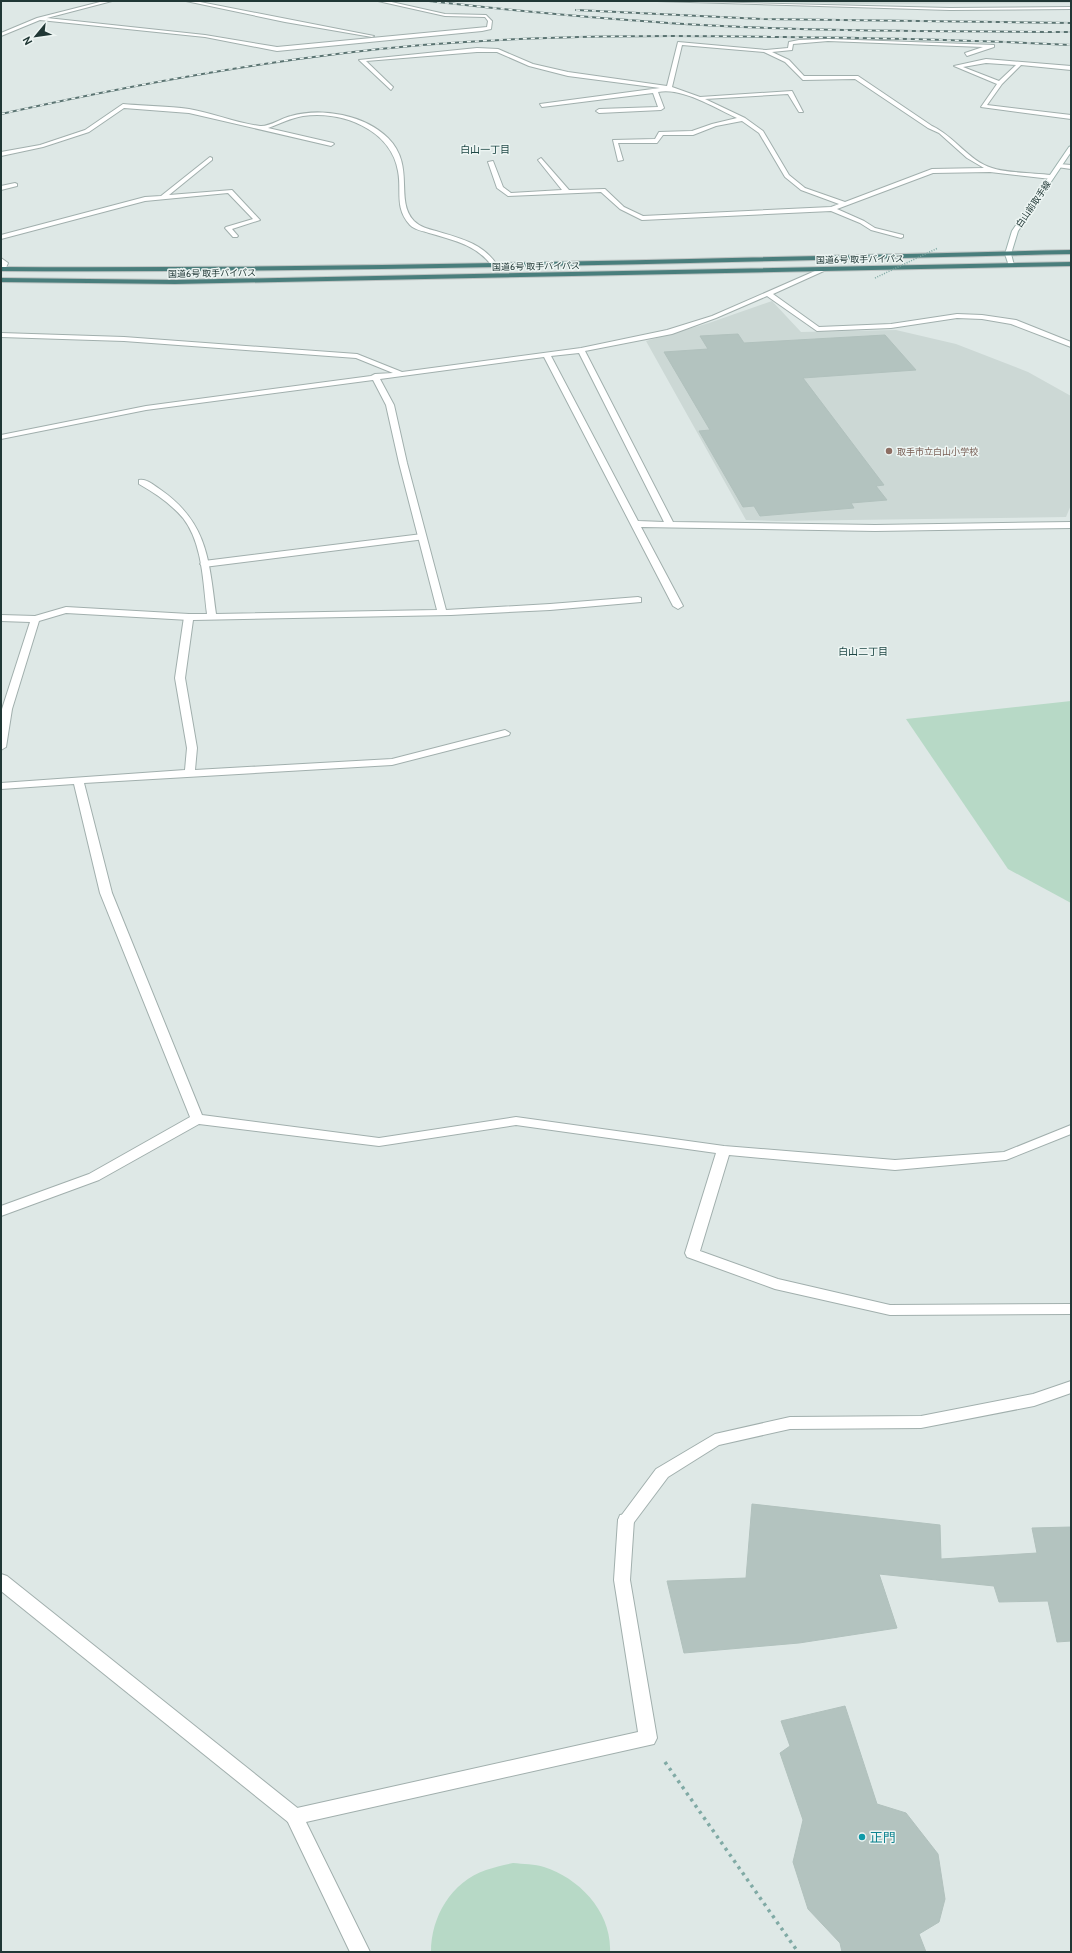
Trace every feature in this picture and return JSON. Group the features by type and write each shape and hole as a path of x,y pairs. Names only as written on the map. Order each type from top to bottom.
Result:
{"highway":[{"name":"国道6号 取手バイパス","path":"2,269 173,270 494,265 1071,252"},
{"name":"国道6号 取手バイパス","path":"1,280 183,282 1071,264"}],"street":[{"path":"1,35 39,19 110,1"},
{"path":"188,1 285,21 389,39"},
{"path":"39,19 205,36 277,49 482,30 489,28 490,22 486,16 445,15 380,1"},
{"path":"659,1 950,9 1071,8"},
{"path":"669,88 680,43 765,52 790,49 791,43 800,41 828,40 992,46 967,54 986,61"},
{"path":"391,88 362,60 477,50 498,52 531,65 568,74 669,88 701,98 743,119 762,132 787,176 804,189 844,204"},
{"path":"765,52 787,61 803,78 856,76 930,127 941,132 969,157 990,170"},
{"path":"1000,83 957,66 986,61 1071,68"},
{"path":"1020,64 1000,83 983,106 1071,117"},
{"path":"542,105 669,88"},
{"path":"599,111 662,108 655,90"},
{"path":"701,98 790,92 801,111"},
{"path":"1,154 41,146 87,131 123,106 189,111 331,144"},
{"path":"261,128 307,114 319,114 356,121 378,130 396,151 402,171 400,198 404,212 413,224 476,247 490,256 494,265"},
{"path":"620,160 615,141 657,141 661,133 693,133 714,125 743,119"},
{"name":"白山前取手線","path":"1008,254 1015,231 1071,148"},
{"path":"163,197 210,158"},
{"path":"541,160 567,192"},
{"path":"491,162 500,188 510,195 603,190 622,208 642,218 832,209 932,171 990,170 1051,177"},
{"path":"1058,166 1071,167"},
{"path":"1,188 15,185"},
{"path":"1,237 145,199 230,191 257,220 228,228 235,236"},
{"path":"832,209 862,222 873,229 901,236"},
{"path":"1008,254 1011,265"},
{"path":"1,260 5,263 2,269"},
{"path":"1,437 146,408 375,376 581,350 669,332 714,317 824,269"},
{"path":"767,293 816,329 892,326 957,316 982,317 1013,322 1071,345"},
{"path":"1,335 124,339 357,356 400,373"},
{"path":"581,350 670,525"},
{"path":"547,354 634,524 678,606"},
{"path":"375,376 390,405 442,612"},
{"path":"142,482 164,496 182,514 195,531 204,564 212,616"},
{"path":"634,524 875,528 1071,525"},
{"path":"204,564 422,537"},
{"path":"1,618 35,619 66,610 189,617 332,616 537,608 638,600"},
{"path":"189,617 180,678 192,748 190,773"},
{"path":"1,747 8,709 35,619"},
{"path":"1,786 190,773 392,762 505,733"},
{"path":"78,781 106,893 197,1119"},
{"path":"1,1211 94,1177 197,1119 379,1142 516,1121 724,1150 895,1165 1006,1156 1071,1129"},
{"path":"724,1150 692,1253 775,1284 890,1310 1071,1309"},
{"path":"294,1816 648,1738 622,1580 626,1520 662,1473 715,1440 790,1423 921,1422 1034,1400 1071,1387"},
{"path":"1,1581 294,1816 360,1952"}],"path":[{"path":"875,278 938,248"},
{"path":"648,1738 798,1952"}],"shaded area":[{"path":"745,1 1071,1 1071,3 846,4"},
{"name":"取手市立白山小学校","path":"772,301 801,332 896,330 956,344 1028,372 1071,396 1071,505 1066,517 776,521 746,520 646,341 709,323"}],"green space":[{"path":"1071,701 1071,903 1008,869 906,719"},
{"path":"513,1863 544,1867 557,1872 581,1888 599,1910 605,1923 609,1937 610,1952 431,1952 432,1939 439,1914 445,1902 453,1892 463,1883 486,1870"}],"building":[{"path":"738,334 744,343 885,335 916,370 803,378 884,485 876,486 887,500 851,503 854,508 760,516 754,506 743,507 699,431 710,430 664,352 708,349 700,336"},
{"path":"752,1504 940,1525 941,1559 1037,1553 1032,1528 1071,1527 1071,1641 1057,1642 1048,1601 999,1602 994,1586 879,1574 897,1628 799,1643 684,1653 667,1581 746,1578"},
{"name":"正門","path":"845,1706 877,1804 906,1813 938,1854 945,1899 939,1922 919,1934 926,1952 842,1952 840,1943 808,1909 793,1862 803,1820 780,1753 790,1746 781,1721"}],"railway":[{"path":"429,1 575,16 722,26 853,30 1071,32"},
{"path":"576,10 762,19 1071,23"},
{"path":"1,114 210,72 316,56 422,45 513,39 603,36 820,37 1071,45"}],"place":[{"name":"取手市立白山小学校","path":"889,451"},
{"name":"正門","path":"862,1837"}],"district":[{"name":"白山一丁目","path":"485,149"},
{"name":"白山二丁目","path":"863,651"}]}
